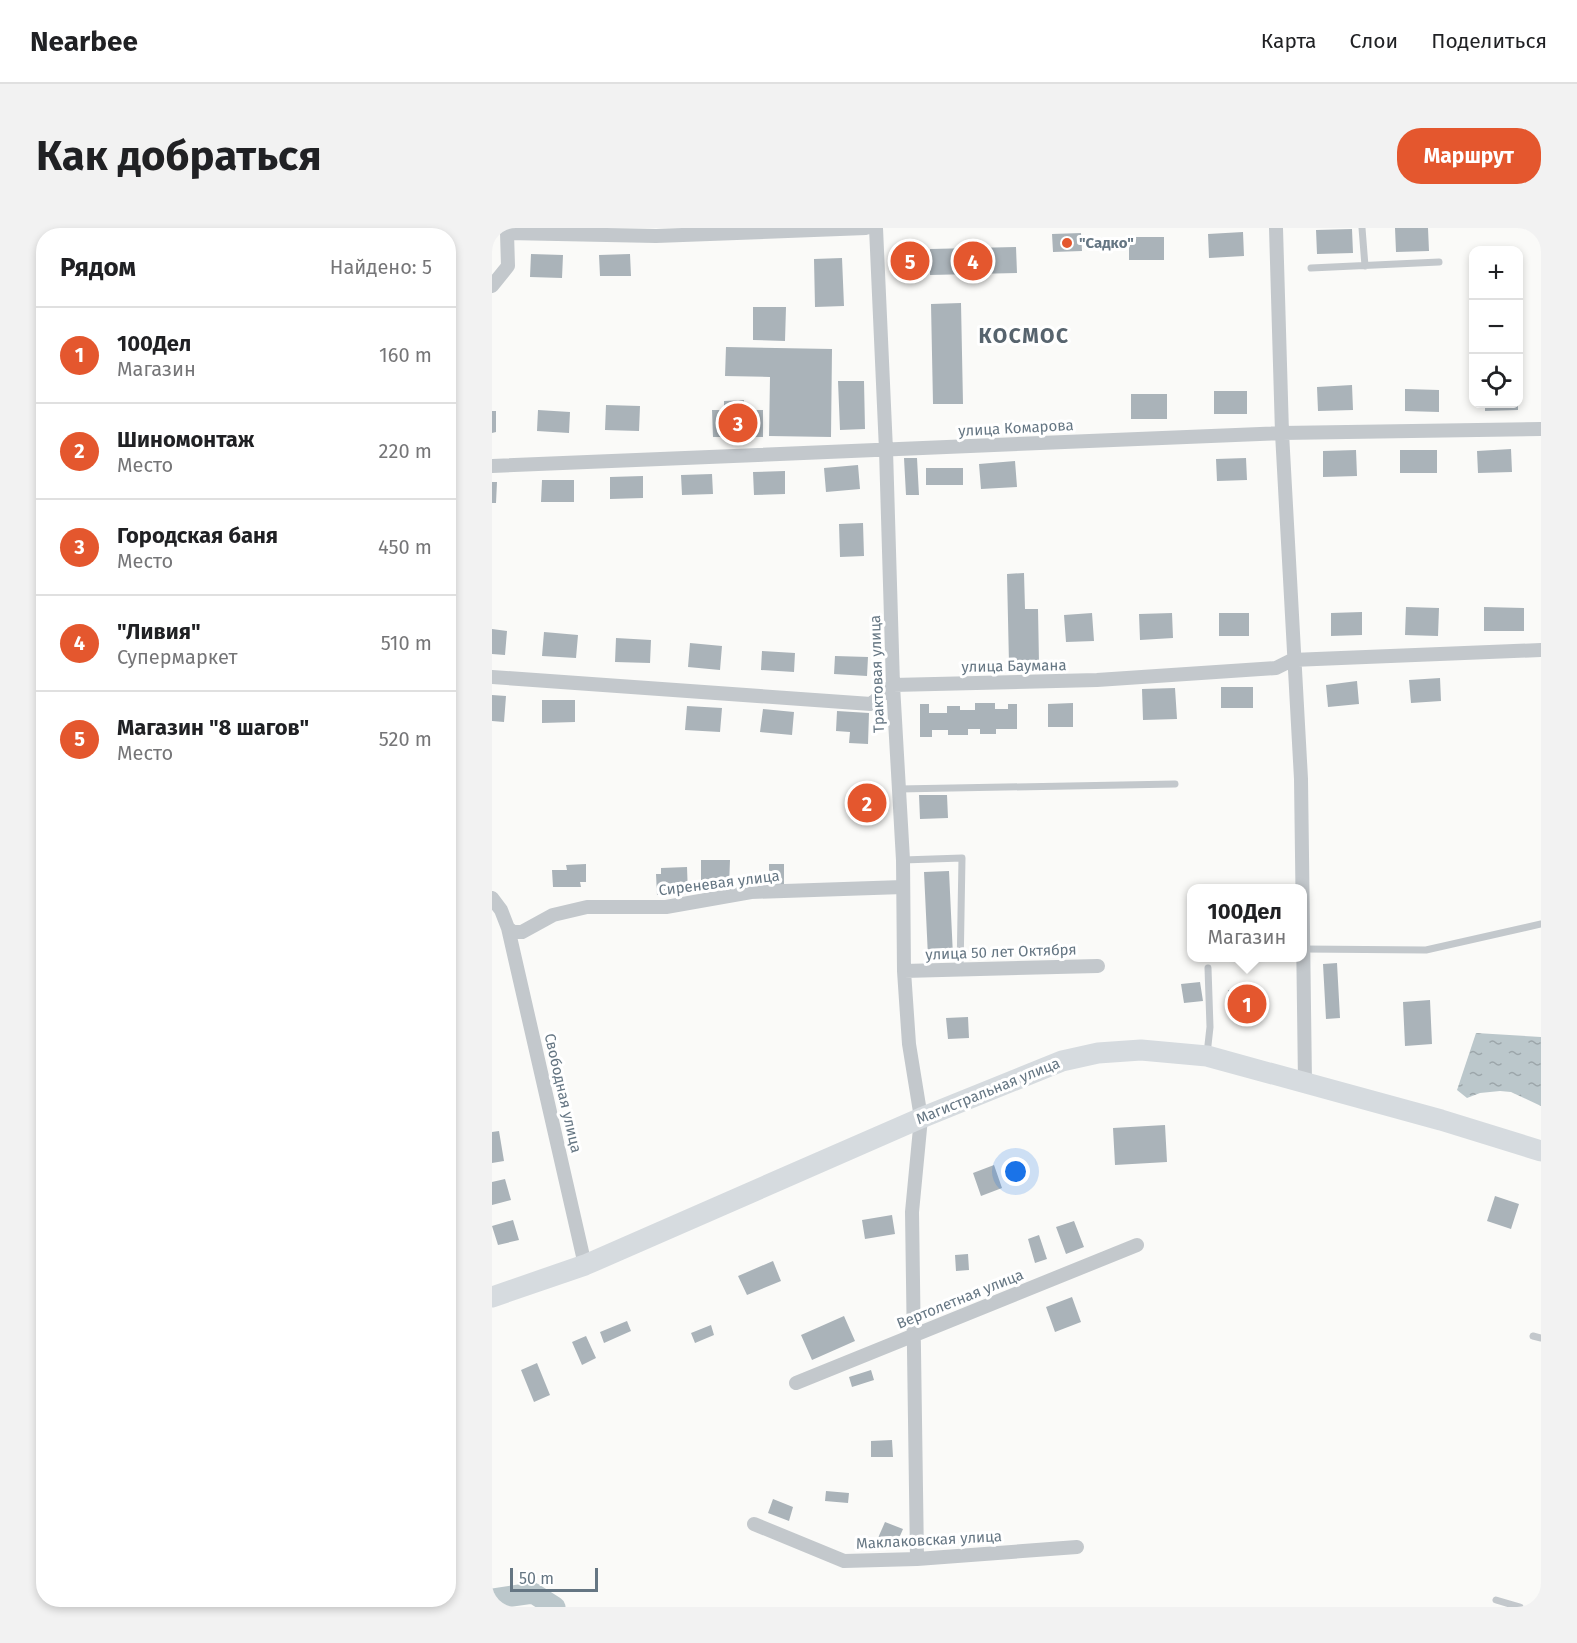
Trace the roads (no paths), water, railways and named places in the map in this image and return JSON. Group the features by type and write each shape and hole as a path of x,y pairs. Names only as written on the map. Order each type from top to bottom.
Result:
{"main road":[{"name":"Магистральная улица","path":"492,1297 585,1265 921,1118 1062,1061 1098,1053 1141,1050 1207,1056 1441,1120 1541,1151"}],"street":[{"path":"492,286 508,266 506,230 656,232 866,228"},
{"name":"Трактовая улица","path":"876,228 893,685 903,860 904,970 909,1044 921,1118 912,1212 916,1335 917,1559"},
{"path":"1276,228 1292,660 1301,778 1303,884"},
{"name":"улица Комарова","path":"492,466 1282,433 1541,429"},
{"name":"улица Баумана","path":"893,685 1097,680 1276,668 1292,660 1541,650"},
{"path":"492,677 871,704 893,685"},
{"name":"Сиреневая улица","path":"508,928 513,932 522,932 553,915 587,907 666,907 751,892 903,887"},
{"path":"492,898 501,910 508,928"},
{"name":"Свободная улица","path":"508,928 585,1265"},
{"path":"1304,962 1305,1083"},
{"name":"улица 50 лет Октября","path":"904,970 960,971 1098,966"},
{"name":"Вертолетная улица","path":"796,1383 1137,1245"},
{"name":"Маклаковская улица","path":"754,1524 844,1561 917,1559 1077,1547"}],"lane":[{"path":"1362,228 1365,266"},
{"path":"1311,268 1439,262"},
{"path":"899,789 1175,784"},
{"path":"903,860 962,858 960,971"},
{"path":"1307,949 1426,950 1541,924"},
{"path":"1207,1056 1210,1028 1208,968"},
{"path":"1496,1600 1520,1607"}],"water":[{"path":"1476,1033 1541,1037 1541,1106 1511,1092 1480,1093 1467,1098 1457,1090"}],"waterway":[{"path":"492,1599 533,1593 555,1607"}],"place":[{"name":"\"Садко\"","path":"1067,243"},
{"name":"Магазин \"8 шагов\"","path":"910,261"},
{"name":"\"Ливия\"","path":"973,261"},
{"name":"Городская баня","path":"738,423"},
{"name":"Шиномонтаж","path":"867,803"},
{"name":"100Дел","path":"1247,1004"}],"district":[{"name":"КОСМОС","path":"1024,336"}]}
